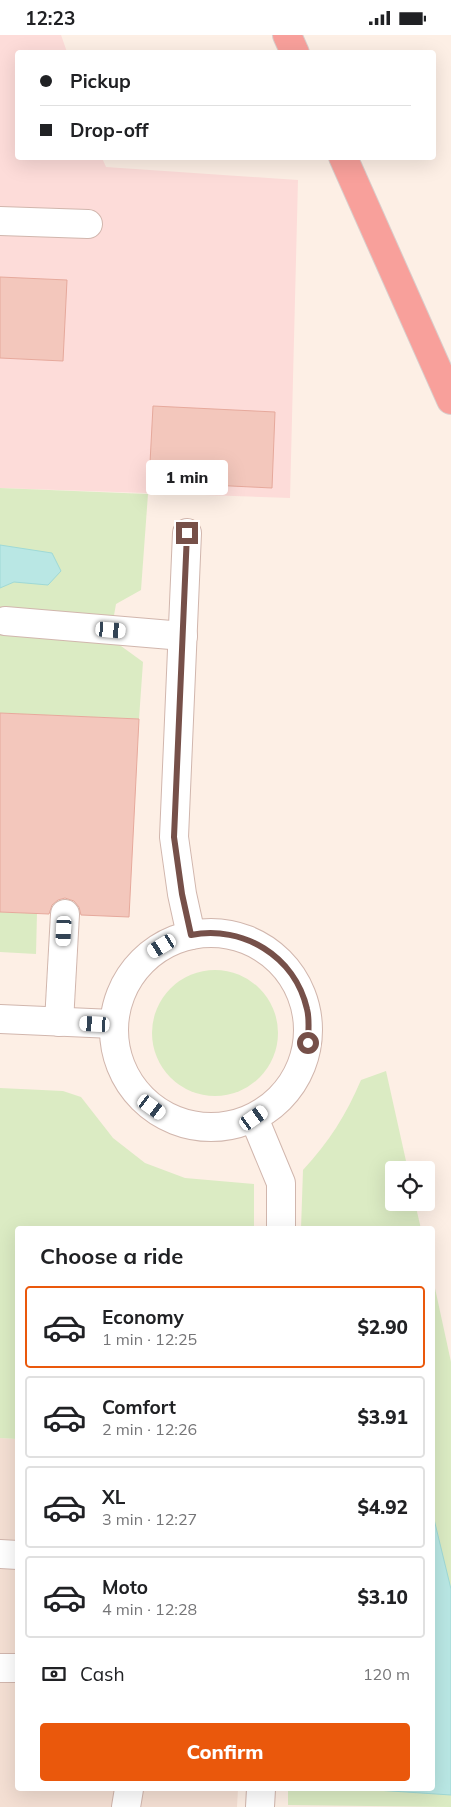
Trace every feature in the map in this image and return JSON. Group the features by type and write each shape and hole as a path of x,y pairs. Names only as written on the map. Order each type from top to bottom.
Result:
{"highway":[{"path":"287,35 294,50"},
{"path":"344,160 451,400"}],"street":[{"path":"0,221 88,224"},
{"path":"187,533 174,837 182,894 191,935"},
{"path":"5,621 183,636"},
{"path":"59,1022 65,914"},
{"path":"209,931 243,936 272,953 295,978 307,1009 308,1043 298,1075 279,1100 254,1118 224,1127 194,1126 164,1116 140,1098 122,1073 113,1043 113,1024 125,980 147,955 176,938 191,935 209,931"},
{"path":"0,1019 113,1024"},
{"path":"254,1118 282,1183 281,1226"},
{"path":"0,1554 15,1555"},
{"path":"0,1668 15,1669"},
{"path":"126,1807 129,1791"},
{"path":"260,1807 261,1791"}],"shaded area":[{"path":"0,35 61,35 66,50 15,50 15,160 103,160 106,167 298,180 290,498 0,488"},
{"path":"0,1438 15,1439 15,1791 238,1791 237,1807 0,1807"}],"green space":[{"path":"0,488 148,494 141,590 116,604 110,638 143,662 139,719 0,713"},
{"path":"0,912 37,913 36,954 0,952"},
{"path":"215,970 239,975 259,989 273,1009 278,1033 273,1057 259,1077 239,1091 215,1096 191,1091 171,1077 157,1057 152,1033 157,1009 171,989 191,975"},
{"path":"386,1071 406,1161 385,1161 385,1211 417,1211 420,1226 301,1226 303,1170 336,1128 361,1080"},
{"path":"0,1088 63,1091 81,1097 113,1138 145,1163 185,1178 254,1184 254,1226 15,1226 15,1439 0,1438"},
{"path":"435,1288 451,1362 451,1807 288,1805 288,1791 435,1791"}],"water":[{"path":"0,545 52,553 61,571 48,585 14,582 0,588"},
{"path":"435,1523 451,1589 451,1795 391,1791 435,1791"}],"building":[{"path":"0,277 67,280 63,361 0,358"},
{"path":"153,406 275,412 272,488 149,482"},
{"path":"0,713 139,719 129,917 81,915 79,907 74,901 65,898 58,900 52,905 49,914 0,912"}],"route":[{"path":"187,533 174,837 182,894 191,935 209,931 243,936 272,953 295,978 307,1009 308,1043"}]}
